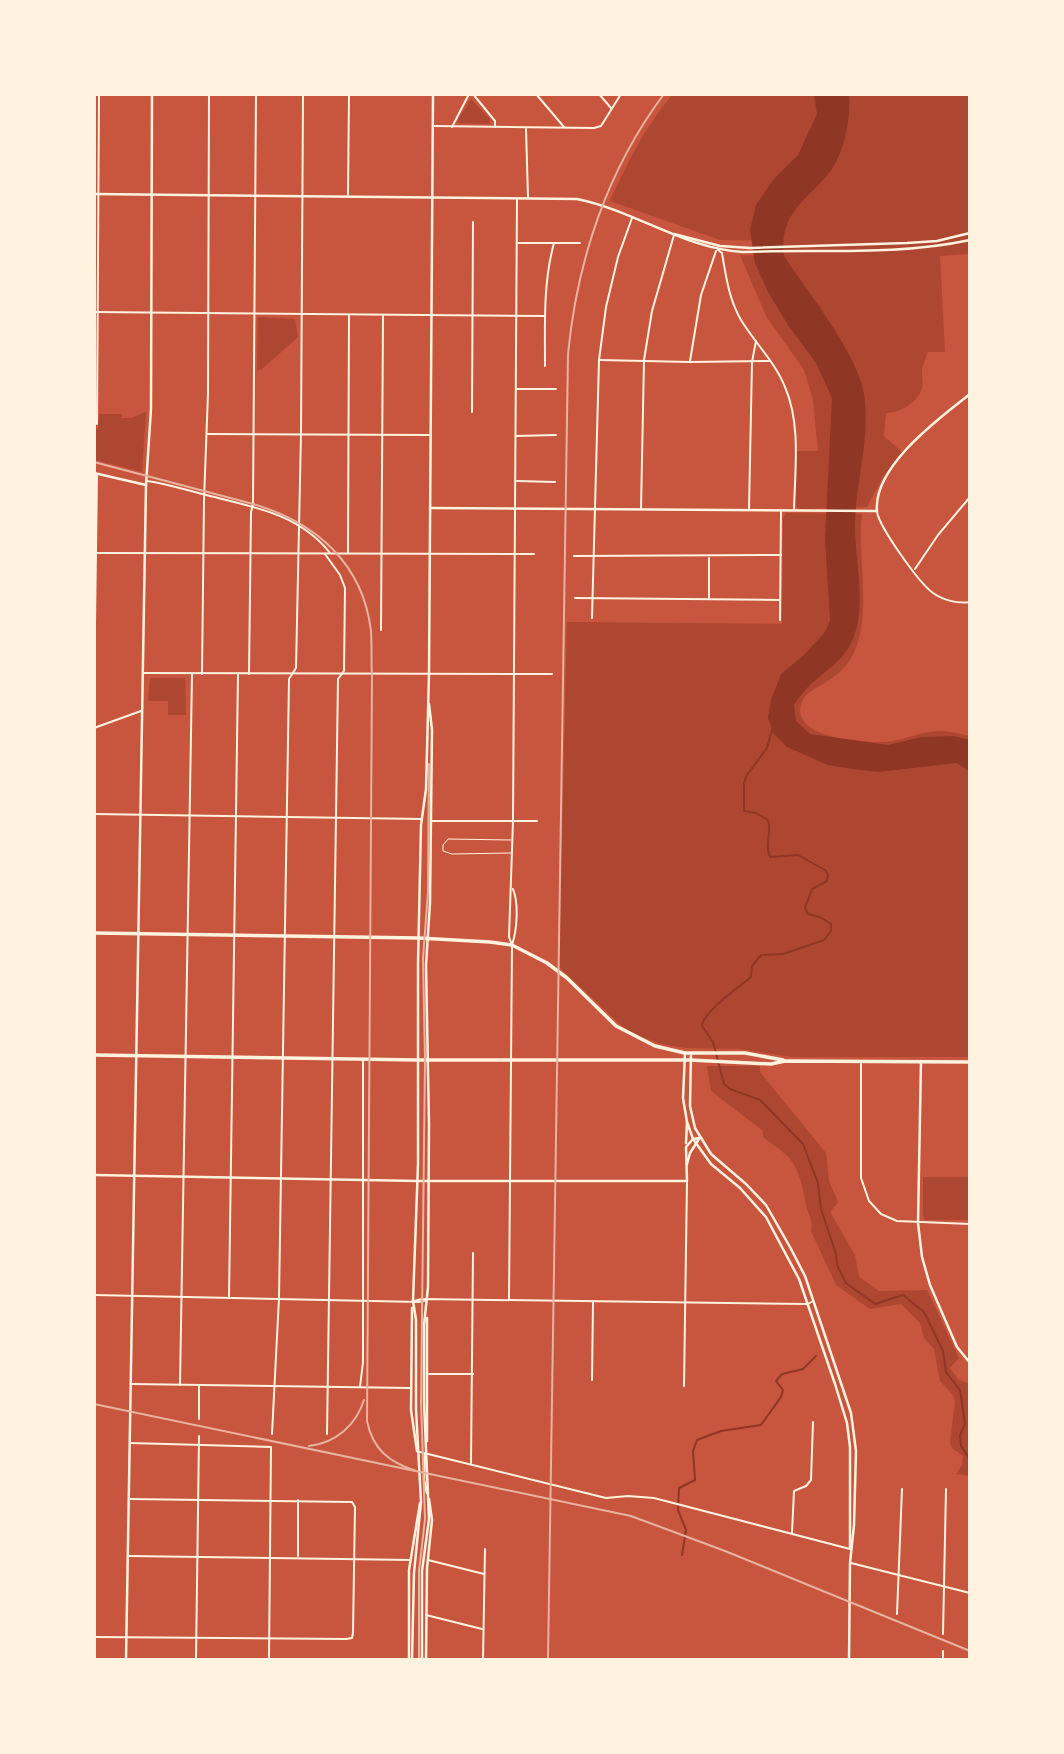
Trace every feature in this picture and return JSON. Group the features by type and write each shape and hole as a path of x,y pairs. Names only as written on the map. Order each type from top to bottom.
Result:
{"main road":[{"path":"126,1660 146,483 151,409 152,94"},
{"path":"411,1660 410,1560 421,1475 412,1427 411,1388 418,1181 422,819 426,789 429,674 433,94"},
{"path":"96,194 577,199 633,217 689,241 718,250 937,247 970,240"},
{"path":"793,249 927,242 970,233"},
{"path":"674,234 743,249"},
{"path":"430,508 877,511 878,493 891,468 922,435 970,394"},
{"path":"96,473 146,483"},
{"path":"424,1660 425,1550 429,1510 424,1391 424,1325 428,1300 427,940 430,903 432,730 428,698"},
{"path":"94,933 333,936 512,945 547,963 567,978 616,1026 655,1046 685,1053 745,1053 785,1061 970,1062"},
{"path":"691,1052 691,1114 700,1138 717,1161 766,1205 798,1261 851,1413 856,1472 850,1563 849,1660"},
{"path":"685,1053 683,1098 693,1139 711,1164 745,1193 772,1227 793,1266 842,1403 850,1447 848,1540 851,1550"},
{"path":"94,1055 419,1060 690,1060 771,1064 785,1061"},
{"path":"921,1061 919,1241 926,1277 957,1347 970,1363"},
{"path":"94,1175 418,1181 687,1181 687,1122"},
{"path":"686,1147 693,1139 700,1138"},
{"path":"687,1164 690,1153 700,1138"},
{"path":"745,1193 750,1188"},
{"path":"411,1660 421,1502 415,1391 416,1320 413,1301"},
{"path":"424,1660 427,1560 432,1527 431,1506 424,1484 428,1436 426,1315"},
{"path":"827,1360 833,1358"},
{"path":"842,1403 847,1401"},
{"path":"845,1415 851,1413"},
{"path":"850,1472 856,1472"},
{"path":"419,1506 431,1506"}],"street":[{"path":"97,424 96,194 99,94"},
{"path":"202,674 209,94"},
{"path":"249,674 256,94"},
{"path":"272,1434 279,1298 289,679 296,668 301,434 303,94"},
{"path":"348,195 349,94"},
{"path":"452,128 471,94 495,121 495,128"},
{"path":"536,94 565,128"},
{"path":"599,94 612,109"},
{"path":"433,126 597,127 601,126 621,94"},
{"path":"526,127 528,198"},
{"path":"512,945 509,937 513,853 517,198"},
{"path":"592,618 599,360 618,257 633,217"},
{"path":"472,412 473,222"},
{"path":"641,510 645,360 652,312 674,234"},
{"path":"517,243 580,243"},
{"path":"545,366 548,265 554,243"},
{"path":"690,362 701,295 718,250 722,253 733,304 771,360 786,389 795,426 794,511"},
{"path":"96,312 301,316 545,316"},
{"path":"381,630 383,314"},
{"path":"348,554 349,315"},
{"path":"749,510 752,362 756,341"},
{"path":"599,360 771,360"},
{"path":"516,389 556,389"},
{"path":"207,433 430,435"},
{"path":"515,436 556,435"},
{"path":"94,700 96,473"},
{"path":"516,481 555,482"},
{"path":"146,483 270,512 299,525 322,543 331,554"},
{"path":"914,570 952,517 970,498"},
{"path":"780,620 781,511"},
{"path":"877,511 882,526 933,593 948,601 970,602"},
{"path":"96,553 534,554"},
{"path":"325,554 340,575 345,588 344,671 338,679 327,1434"},
{"path":"574,556 781,555"},
{"path":"709,556 709,599"},
{"path":"575,598 780,600"},
{"path":"143,673 552,674"},
{"path":"180,1385 192,674"},
{"path":"229,1298 239,674"},
{"path":"94,728 142,710"},
{"path":"94,814 422,819"},
{"path":"431,821 537,821"},
{"path":"509,1300 512,945 515,936 515,895 512,887"},
{"path":"360,1387 363,1362 363,1059"},
{"path":"860,1061 861,1178 874,1208 897,1221 970,1224"},
{"path":"684,1386 687,1181"},
{"path":"471,1464 473,1253"},
{"path":"94,1295 413,1301 808,1304 813,1301"},
{"path":"592,1380 593,1302"},
{"path":"428,1374 472,1374"},
{"path":"131,1384 411,1388"},
{"path":"199,1385 199,1419"},
{"path":"792,1534 794,1491 806,1486 811,1480 813,1422"},
{"path":"196,1660 199,1436"},
{"path":"129,1443 271,1447 269,1660"},
{"path":"417,1451 605,1498 628,1496 654,1499 851,1550"},
{"path":"897,1614 902,1489"},
{"path":"943,1634 947,1489"},
{"path":"94,1637 350,1638 353,1633 354,1504 347,1500 129,1499"},
{"path":"298,1500 298,1557"},
{"path":"483,1660 485,1549"},
{"path":"128,1556 410,1560"},
{"path":"427,1560 485,1574"},
{"path":"850,1563 970,1593"},
{"path":"425,1615 483,1630"},
{"path":"943,1651 943,1660"}],"lane":[{"path":"513,840 448,839 443,845 443,852 513,853"}],"shaded area":[{"path":"672,95 969,95 969,254 940,256 945,352 928,352 922,369 922,387 917,397 903,409 886,413 884,436 903,453 883,477 867,507 800,509 796,506 797,451 818,451 813,400 804,370 766,316 740,255 783,256 782,241 720,240 610,201 637,146"},
{"path":"814,95 849,95 846,133 832,169 791,217 783,241 784,256 852,360 864,394 866,427 855,527 860,601 856,630 842,657 807,688 794,705 796,721 810,734 888,745 921,737 954,736 969,740 969,771 957,763 878,772 828,765 787,747 774,734 768,718 771,700 781,674 804,655 825,632 830,621 825,539 832,398 816,363 768,292 755,263 750,230 756,205 773,180 798,155 817,114"},
{"path":"471,99 490,119 489,124 458,123"},
{"path":"258,317 295,319 298,337 261,370 257,370"},
{"path":"146,412 142,472 95,460 95,429 98,429 99,414 122,414 122,418 131,418"},
{"path":"786,513 862,514 863,615 860,634 854,652 844,668 805,696 800,710 803,721 826,735 858,741 891,741 938,731 969,736 969,1057 792,1057 739,1049 685,1048 661,1044 623,1027 559,967 567,622 782,624 783,518"},
{"path":"150,678 185,678 186,715 168,715 168,701 148,701"},
{"path":"707,1066 760,1066 760,1072 826,1153 829,1181 838,1202 830,1212 855,1255 859,1277 879,1291 927,1290 959,1358 950,1368 958,1379 969,1384 969,1476 956,1474 962,1465 963,1456 952,1448 950,1442 955,1402 953,1395 940,1381 934,1349 924,1338 920,1323 901,1304 870,1309 836,1285 811,1231 811,1221 794,1164 763,1137 763,1131 711,1091"},
{"path":"923,1177 969,1177 969,1220 925,1220"}],"waterway":[{"path":"773,727 767,748 744,783 744,811 756,813 768,820 770,857 798,855 828,874 827,881 812,889 805,908 808,914 831,924 831,931 824,940 783,954 761,955 752,966 751,977 715,1007 702,1026 713,1042 724,1084 730,1089 760,1100 803,1144 818,1183 821,1209 837,1265 846,1283 875,1304 903,1295 924,1312 943,1351 946,1372 960,1390 965,1424 960,1435 961,1446 970,1464"},
{"path":"682,1555 686,1530 678,1510 679,1488 695,1480 693,1451 697,1440 721,1431 761,1425 781,1397 783,1390 776,1381 782,1374 803,1369 816,1356"}],"tram line":[{"path":"419,1660 419,1571 425,1519 421,1402 425,1060 423,958 428,892 429,764"}],"railway":[{"path":"548,1660 568,354 579,285 598,218 626,154 664,94"},
{"path":"94,462 253,504 296,522 332,549 358,585 366,607 371,631 372,675 367,1421 373,1440 384,1454 416,1471"},
{"path":"309,1446 328,1441 344,1431 356,1417 364,1400"},
{"path":"94,1404 631,1516 725,1551 970,1651"}]}
